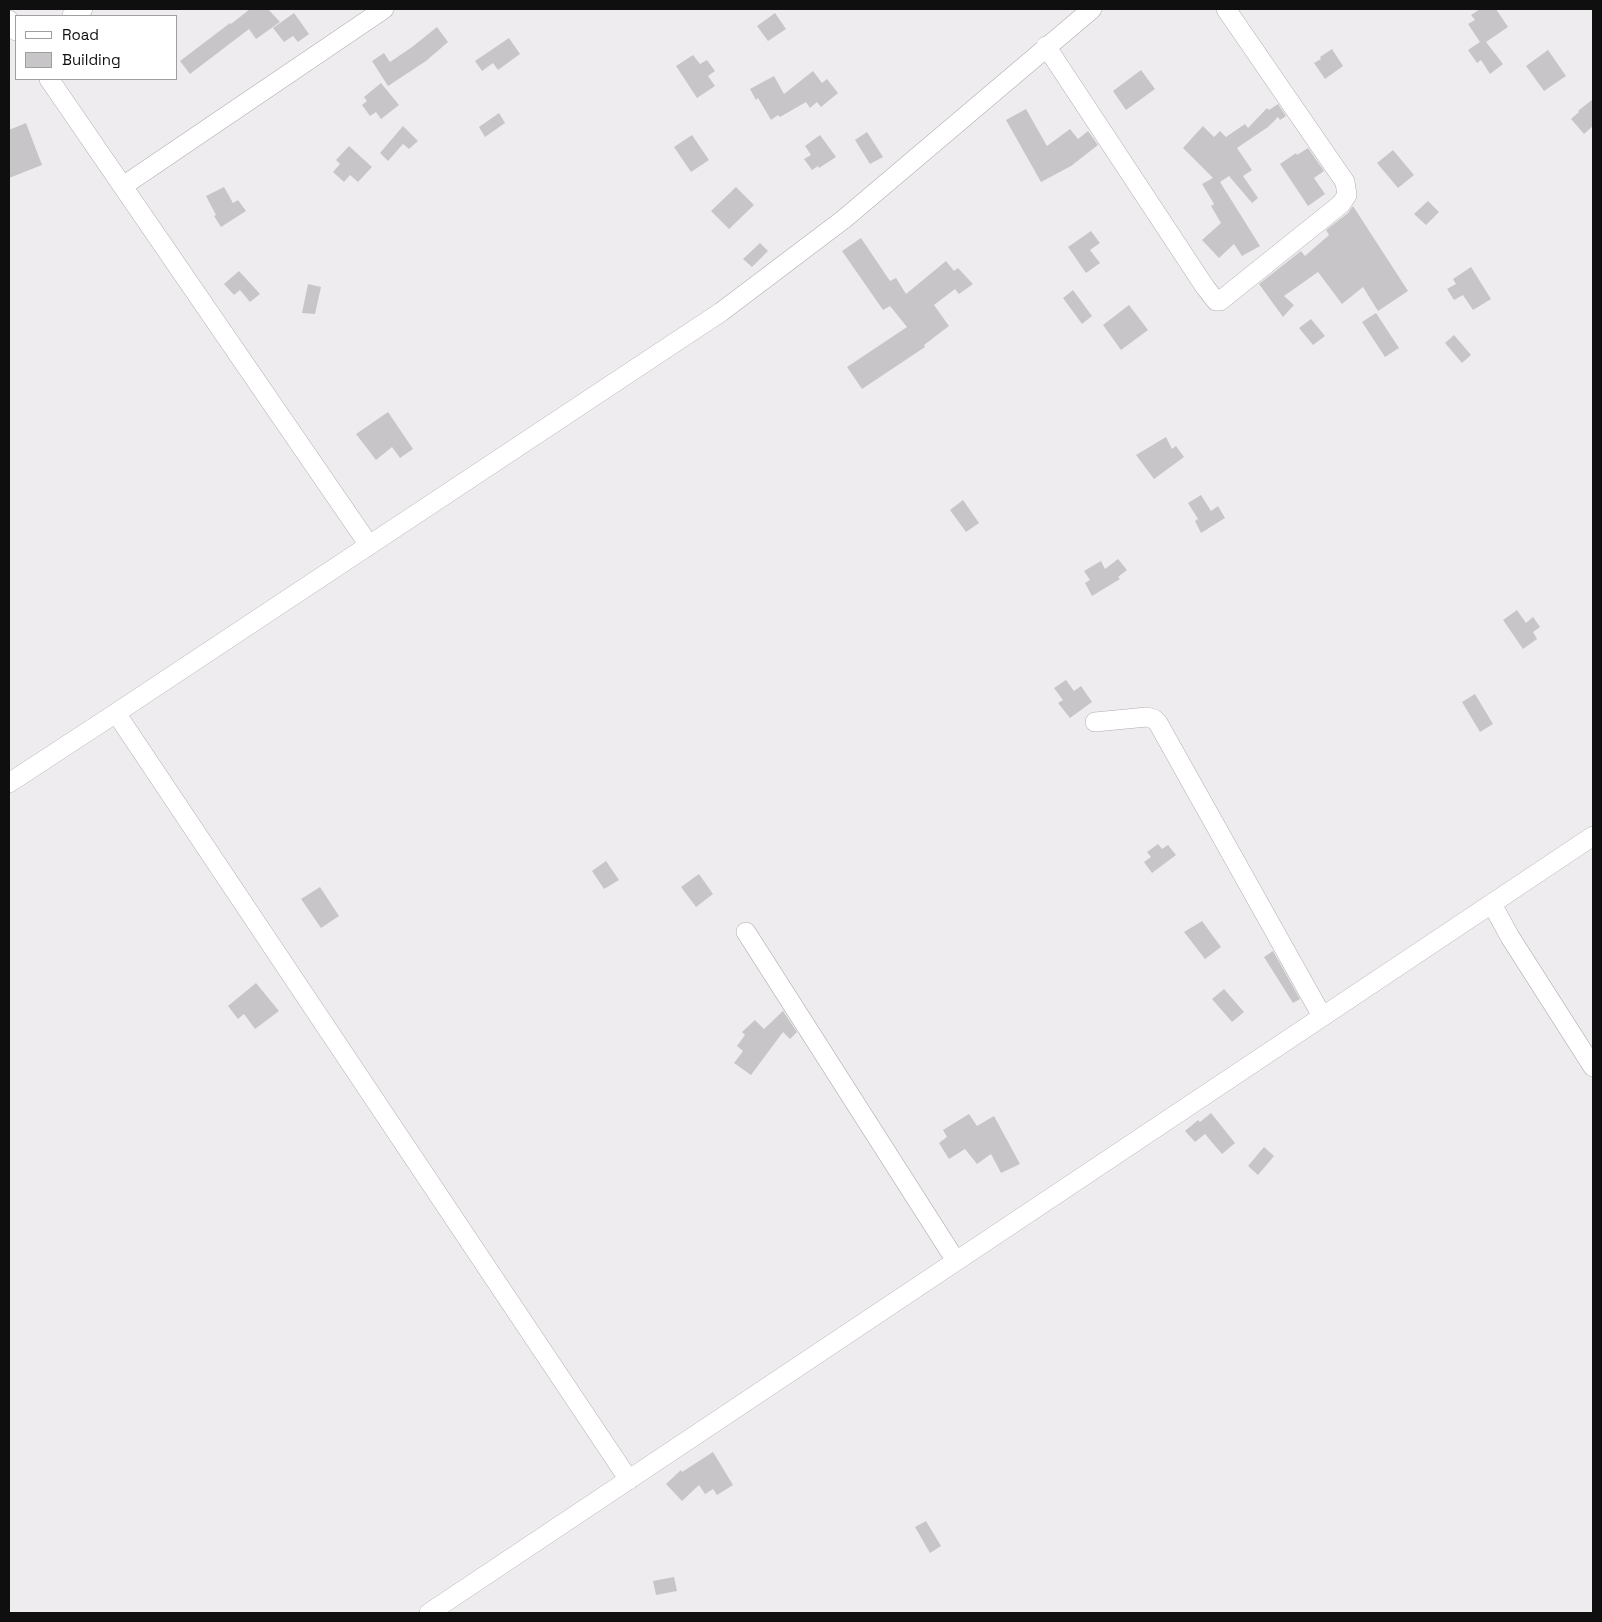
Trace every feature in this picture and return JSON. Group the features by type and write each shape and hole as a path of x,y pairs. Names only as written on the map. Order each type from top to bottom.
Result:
{"street":[{"path":"123,186 384,9"},
{"path":"9,783 721,312 844,219 1092,9"},
{"path":"1046,46 1205,287 1213,298 1220,301 1341,204 1347,195 1345,182 1226,9"},
{"path":"50,80 369,544"},
{"path":"116,714 629,1480"},
{"path":"1096,722 1147,718 1154,719 1158,723 1322,1016"},
{"path":"429,1613 1593,836"},
{"path":"1492,904 1510,937 1593,1067"},
{"path":"746,932 956,1261"}],"building":[{"path":"250,9 268,9 280,22 256,39 249,29 190,74 180,61"},
{"path":"1480,9 1496,9 1508,27 1486,42 1503,64 1490,74 1481,60 1477,63 1468,50 1480,42 1468,24 1475,20 1471,15"},
{"path":"294,13 309,34 298,42 293,36 284,42 273,28"},
{"path":"775,13 786,29 768,41 757,26"},
{"path":"437,27 448,42 426,61 388,86 372,61 384,53 390,62"},
{"path":"509,38 520,54 498,70 493,63 482,71 475,61"},
{"path":"1332,49 1343,66 1325,79 1314,63"},
{"path":"1548,50 1566,76 1544,91 1526,66"},
{"path":"693,55 700,64 707,60 715,71 708,76 715,86 697,98 676,66"},
{"path":"1141,70 1155,89 1126,110 1113,91"},
{"path":"813,71 822,83 827,79 838,93 821,107 817,102 810,108 806,102 771,120 758,98 756,100 750,89 774,76 784,94"},
{"path":"381,83 399,105 381,119 376,112 370,116 362,105 367,101 364,97"},
{"path":"1593,99 1593,126 1584,134 1571,119"},
{"path":"1278,104 1286,116 1280,120 1278,117 1268,127 1237,148 1252,170 1243,176 1258,198 1252,203 1229,176 1220,182 1260,246 1242,256 1234,244 1219,258 1202,240 1221,223 1211,206 1214,204 1202,184 1213,178 1183,148 1203,126 1214,137 1220,131 1226,137 1245,124 1248,128 1267,108 1269,110"},
{"path":"1026,109 1047,146 1070,129 1078,139 1088,131 1098,145 1071,166 1041,182 1006,120"},
{"path":"499,113 505,123 485,137 479,127"},
{"path":"26,123 42,165 9,178 9,130"},
{"path":"403,126 418,141 409,149 403,144 388,161 380,153"},
{"path":"867,132 883,157 870,164 855,140"},
{"path":"692,135 709,160 691,172 674,147"},
{"path":"820,135 836,157 819,168 818,166 812,170 804,159 811,155 805,146"},
{"path":"349,146 372,167 358,182 350,175 344,182 333,172 340,164 336,160"},
{"path":"1308,148 1324,171 1314,178 1325,194 1308,206 1280,164 1296,153 1297,155"},
{"path":"1393,150 1414,175 1398,188 1377,163"},
{"path":"224,187 233,203 238,200 246,211 221,227 214,216 216,215 206,196"},
{"path":"736,187 754,205 729,229 711,211"},
{"path":"1428,201 1439,212 1426,225 1414,214"},
{"path":"1353,206 1408,291 1378,311 1363,287 1342,304 1318,272 1284,296 1294,305 1283,317 1259,284 1301,251 1305,256 1329,235 1326,230 1348,213"},
{"path":"1091,231 1100,243 1090,250 1100,263 1086,273 1068,247"},
{"path":"861,238 890,281 896,278 906,294 946,261 954,271 958,268 973,284 959,294 955,289 934,305 949,326 924,345 925,347 862,389 847,367 907,327 890,306 883,310 842,251"},
{"path":"760,243 768,251 752,267 743,259"},
{"path":"1471,267 1491,299 1473,310 1463,295 1454,300 1447,289 1456,284 1453,279"},
{"path":"239,271 260,294 250,302 240,290 234,295 224,284"},
{"path":"308,284 321,287 315,314 302,313"},
{"path":"1073,290 1092,316 1082,324 1063,298"},
{"path":"1129,305 1148,330 1121,350 1103,325"},
{"path":"1376,313 1399,348 1385,357 1362,322"},
{"path":"1311,319 1325,336 1313,345 1299,328"},
{"path":"1454,335 1471,355 1462,363 1445,343"},
{"path":"388,412 413,449 400,458 392,447 376,460 356,434"},
{"path":"1166,437 1172,449 1176,446 1184,457 1154,479 1136,455"},
{"path":"1201,495 1211,511 1218,506 1225,518 1201,533 1195,521 1198,519 1188,503"},
{"path":"963,500 979,523 966,532 950,510"},
{"path":"1118,559 1127,570 1118,577 1120,579 1092,596 1085,583 1090,580 1084,571 1101,561 1105,569"},
{"path":"1517,610 1526,623 1533,617 1540,627 1533,632 1537,639 1523,649 1503,620"},
{"path":"1066,680 1074,691 1081,686 1092,702 1070,718 1058,703 1063,700 1054,688"},
{"path":"1475,694 1493,724 1480,732 1462,702"},
{"path":"1158,844 1162,849 1168,845 1176,855 1152,873 1144,862 1151,857 1147,852"},
{"path":"606,861 619,880 604,889 592,871"},
{"path":"699,874 713,894 696,907 681,887"},
{"path":"320,887 339,916 321,928 301,899"},
{"path":"1202,921 1221,947 1205,959 1184,932"},
{"path":"1273,951 1300,999 1293,1003 1264,957"},
{"path":"256,983 279,1011 255,1029 244,1014 238,1019 228,1006"},
{"path":"1224,989 1244,1012 1232,1022 1212,999"},
{"path":"783,1011 797,1032 790,1039 783,1032 751,1075 734,1063 743,1051 737,1046 745,1035 742,1032 755,1020 764,1029"},
{"path":"1211,1113 1235,1143 1222,1154 1205,1134 1195,1142 1185,1131 1198,1120 1200,1122"},
{"path":"969,1114 977,1126 994,1116 1020,1164 1001,1173 991,1154 977,1164 965,1149 949,1159 939,1143 947,1137 943,1130"},
{"path":"1264,1147 1274,1156 1258,1175 1248,1166"},
{"path":"713,1452 733,1485 717,1495 713,1489 705,1494 699,1485 682,1501 666,1484 681,1470 682,1472"},
{"path":"926,1521 941,1546 930,1553 915,1527"},
{"path":"674,1577 677,1591 656,1595 653,1581"}]}
